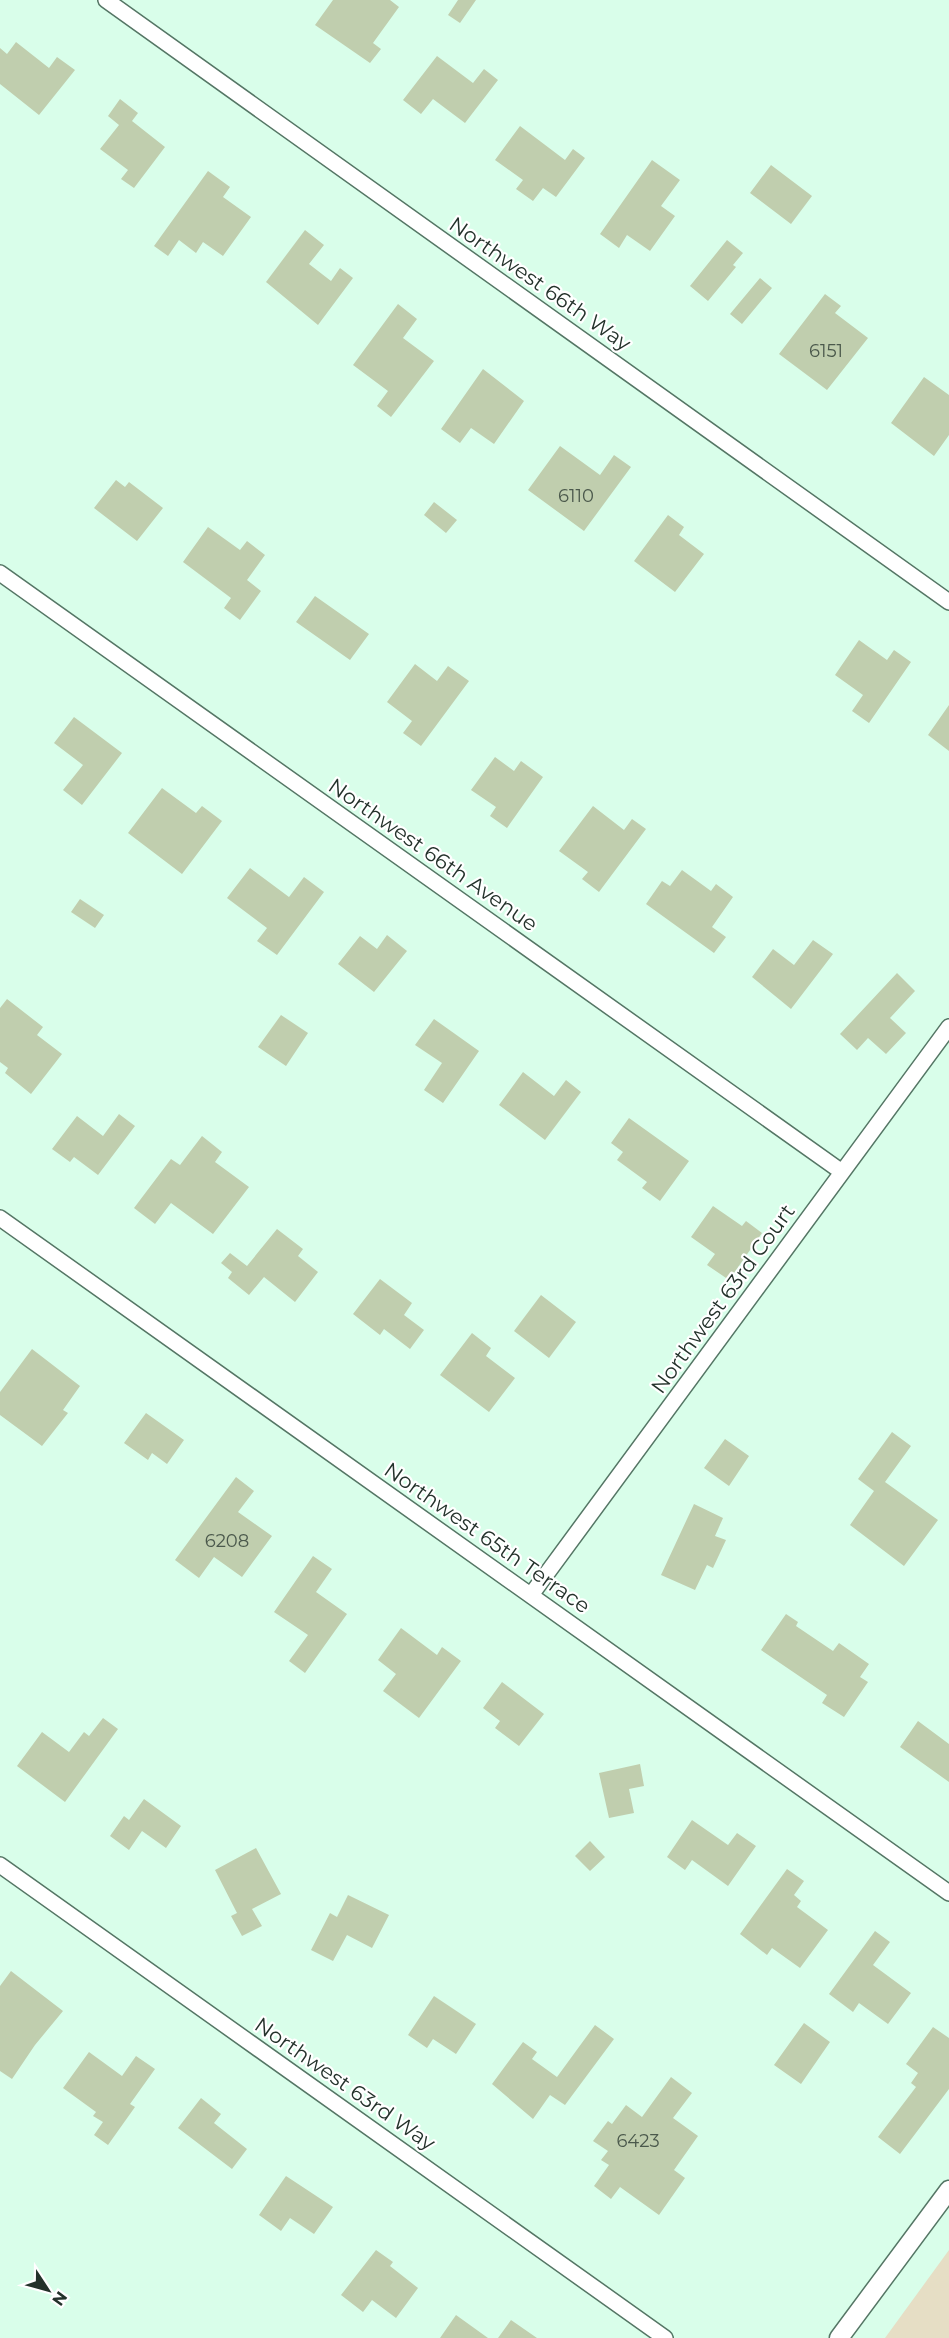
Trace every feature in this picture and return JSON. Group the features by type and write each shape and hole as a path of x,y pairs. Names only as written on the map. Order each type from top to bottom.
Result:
{"street":[{"name":"Northwest 66th Way","path":"106,0 949,602"},
{"name":"Northwest 66th Avenue","path":"0,573 842,1172"},
{"name":"Northwest 63rd Court","path":"531,1596 949,1027"},
{"name":"Northwest 65th Terrace","path":"0,1218 949,1893"},
{"name":"Northwest 63rd Way","path":"0,1865 665,2338"},
{"path":"839,2338 949,2190"}],"shaded area":[{"path":"949,2250 949,2338 885,2338"}],"building":[{"path":"333,0 390,0 399,7 373,43 381,49 370,63 315,25"},
{"path":"458,0 476,0 460,23 448,15"},
{"path":"16,42 49,68 57,57 75,70 39,115 0,84 0,48 7,54"},
{"path":"437,56 473,83 484,69 498,80 465,123 433,99 421,114 403,100"},
{"path":"120,99 138,113 132,121 165,147 134,188 121,179 128,170 100,149 119,125 108,116"},
{"path":"520,126 565,160 573,149 585,158 556,197 543,188 533,201 516,189 523,180 495,160"},
{"path":"652,160 680,180 661,206 675,216 650,251 627,235 619,248 600,234"},
{"path":"771,165 812,196 791,224 750,193"},
{"path":"208,171 230,187 223,197 251,217 223,256 203,242 196,253 179,240 168,256 154,246"},
{"path":"305,230 324,245 309,264 331,281 340,268 353,278 318,325 266,282"},
{"path":"727,240 743,253 733,265 736,267 708,301 690,286"},
{"path":"760,278 772,288 742,324 730,314"},
{"path":"825,294 841,306 835,313 868,338 827,390 779,354"},
{"path":"398,304 417,319 403,338 434,361 391,417 377,406 388,391 353,365"},
{"path":"483,369 524,401 494,444 471,428 460,443 441,429"},
{"path":"924,377 949,395 949,435 934,456 891,423"},
{"path":"560,446 600,475 614,455 631,467 584,531 528,490"},
{"path":"116,480 125,487 129,482 163,508 137,541 94,508"},
{"path":"434,502 457,520 446,533 424,515"},
{"path":"668,515 684,527 679,535 704,554 675,592 634,561"},
{"path":"208,527 240,550 247,541 265,555 247,580 261,591 240,620 224,608 231,598 183,562"},
{"path":"315,596 369,634 350,660 296,622"},
{"path":"859,640 887,660 894,650 911,662 869,723 852,711 863,695 835,675"},
{"path":"415,664 437,681 448,666 469,681 421,746 403,733 412,721 387,702"},
{"path":"949,705 949,751 928,735"},
{"path":"74,717 122,753 82,805 63,790 83,765 54,743"},
{"path":"495,757 514,771 521,761 543,777 507,828 490,816 496,807 471,790"},
{"path":"162,788 196,813 202,806 222,821 182,874 128,833"},
{"path":"593,806 624,830 632,819 646,829 599,892 582,879 588,872 559,851"},
{"path":"250,868 289,897 304,877 324,892 277,955 257,941 267,928 227,898"},
{"path":"682,870 711,891 716,884 733,897 712,927 726,937 714,953 646,904 662,881 670,886"},
{"path":"80,899 104,915 95,928 71,912"},
{"path":"387,935 407,951 374,992 338,964 360,936 377,949"},
{"path":"813,940 833,954 791,1009 752,977 773,949 794,965"},
{"path":"897,973 915,991 890,1018 906,1033 886,1054 868,1038 857,1050 840,1034"},
{"path":"7,999 43,1027 37,1035 62,1054 31,1094 5,1073 8,1068 0,1062 0,1008"},
{"path":"281,1015 308,1033 286,1066 258,1047"},
{"path":"434,1019 479,1051 443,1103 424,1090 442,1063 415,1045"},
{"path":"523,1072 554,1096 566,1080 581,1092 545,1140 499,1105"},
{"path":"119,1114 135,1126 98,1175 74,1157 70,1162 52,1149 77,1116 103,1136"},
{"path":"629,1118 689,1161 660,1201 642,1188 647,1182 617,1160 623,1152 611,1143"},
{"path":"202,1136 222,1152 215,1162 249,1187 213,1234 171,1203 155,1224 134,1208 171,1159 180,1165"},
{"path":"713,1206 742,1226 746,1221 762,1233 729,1280 707,1265 715,1254 691,1237"},
{"path":"277,1229 303,1249 298,1256 318,1272 295,1302 264,1277 249,1295 228,1278 232,1272 221,1263 230,1253 247,1266"},
{"path":"380,1279 412,1303 404,1315 424,1330 410,1349 384,1329 380,1335 353,1314"},
{"path":"541,1295 576,1322 549,1358 514,1331"},
{"path":"472,1333 491,1348 486,1356 515,1378 489,1412 440,1375"},
{"path":"32,1349 80,1386 63,1410 68,1413 42,1446 0,1415 0,1392"},
{"path":"146,1413 184,1440 167,1464 152,1453 148,1460 124,1443"},
{"path":"892,1432 911,1446 885,1482 938,1520 904,1566 850,1525 874,1491 858,1479"},
{"path":"725,1439 749,1456 729,1486 704,1468"},
{"path":"236,1477 254,1491 238,1512 272,1536 242,1577 214,1557 199,1578 175,1560"},
{"path":"694,1504 723,1518 715,1536 726,1540 713,1568 707,1565 695,1590 661,1575"},
{"path":"313,1556 332,1569 316,1592 347,1614 305,1673 289,1661 308,1635 274,1612"},
{"path":"786,1614 798,1622 796,1626 833,1651 839,1643 869,1664 860,1677 868,1682 844,1717 822,1703 827,1695 761,1650"},
{"path":"401,1628 437,1655 442,1647 461,1661 419,1718 383,1691 396,1674 378,1660"},
{"path":"502,1682 544,1714 519,1746 495,1728 500,1721 483,1708"},
{"path":"103,1718 118,1729 65,1802 17,1766 42,1732 69,1752 84,1732 89,1736"},
{"path":"918,1721 949,1744 949,1782 900,1747"},
{"path":"640,1764 644,1786 629,1789 634,1813 609,1818 599,1773"},
{"path":"144,1799 181,1826 166,1848 142,1831 129,1850 110,1836 124,1816 129,1820"},
{"path":"692,1820 728,1845 737,1833 756,1846 728,1886 692,1860 685,1870 667,1857"},
{"path":"590,1841 605,1857 590,1871 575,1856"},
{"path":"256,1848 281,1894 252,1909 262,1926 242,1936 231,1916 237,1913 215,1870"},
{"path":"787,1869 804,1881 794,1895 801,1901 797,1907 828,1930 800,1968 772,1948 767,1955 740,1934"},
{"path":"348,1895 389,1915 372,1948 347,1935 333,1961 311,1950 330,1913 337,1917"},
{"path":"875,1931 890,1942 873,1965 911,1993 888,2024 859,2003 853,2012 829,1994"},
{"path":"11,1971 63,2011 35,2045 12,2079 0,2071 0,1986"},
{"path":"434,1996 476,2024 456,2054 433,2039 427,2048 408,2035"},
{"path":"804,2023 830,2042 801,2084 774,2065"},
{"path":"595,2025 614,2039 565,2105 550,2095 533,2119 492,2084 523,2042 537,2052 532,2059 557,2077"},
{"path":"933,2027 949,2038 949,2089 900,2154 878,2137 916,2087 911,2083 918,2073 906,2064"},
{"path":"89,2052 122,2076 136,2056 155,2069 130,2104 135,2107 108,2145 94,2135 103,2122 93,2116 96,2112 63,2088"},
{"path":"671,2077 692,2093 673,2118 698,2136 674,2170 685,2178 659,2215 620,2187 611,2199 594,2186 609,2165 601,2160 608,2151 593,2141 608,2121 612,2124 626,2105 642,2117"},
{"path":"201,2098 221,2114 214,2123 247,2149 232,2169 178,2128"},
{"path":"286,2176 333,2207 314,2234 290,2218 281,2231 259,2215"},
{"path":"376,2250 393,2262 390,2266 418,2288 396,2318 372,2300 363,2312 341,2295"},
{"path":"456,2315 488,2338 440,2338"},
{"path":"511,2320 537,2338 498,2338"}]}
